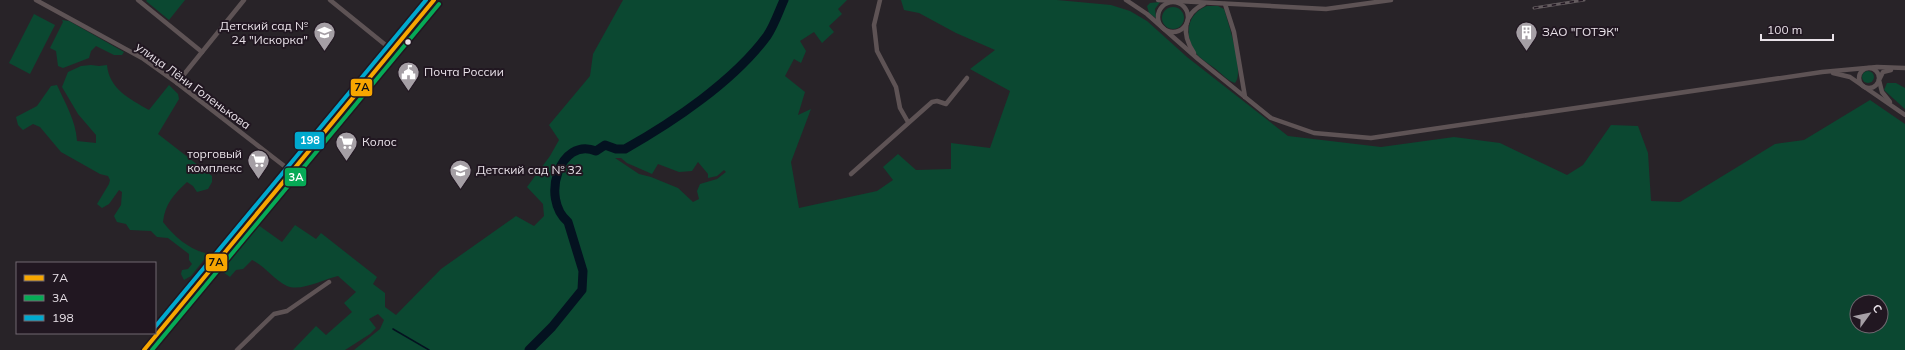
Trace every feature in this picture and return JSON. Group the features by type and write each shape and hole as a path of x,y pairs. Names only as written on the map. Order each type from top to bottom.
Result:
{"main road":[{"path":"144,350 434,0"}],"street":[{"name":"улица Лёни Голенькова","path":"38,0 130,51 177,83 292,172"},
{"path":"138,0 202,52"},
{"path":"177,83 244,0"},
{"path":"330,0 393,51"},
{"path":"880,0 874,25 877,51 896,87 900,108 908,122"},
{"path":"1126,0 1142,10 1198,59 1271,118 1314,133 1372,138 1822,72 1869,68 1905,68"},
{"path":"1158,0 1326,9 1391,0"},
{"path":"1198,59 1187,40 1187,21 1185,9 1174,2 1165,4 1159,10 1158,19 1162,27 1171,32 1183,27 1187,21 1193,10 1206,3"},
{"path":"1225,4 1234,32 1245,97"},
{"path":"1863,86 1859,76 1863,70 1869,68 1876,71 1883,93 1895,108"},
{"path":"1863,86 1872,87 1886,71 1905,68"},
{"path":"1822,72 1844,75 1863,86 1905,115"},
{"path":"851,174 932,102 946,104 967,78"},
{"path":"237,350 274,314 287,311 329,282"}],"green space":[{"path":"185,0 169,20 146,1"},
{"path":"623,0 847,0 838,9 842,14 829,26 834,32 822,43 814,32 800,41 806,51 801,63 794,59 785,76 805,92 798,115 811,109 791,162 799,208 877,191 893,180 883,167 898,154 916,170 951,169 951,143 990,148 1010,91 970,69 995,50 956,33 919,13 904,10 901,0 1057,0 1111,5 1130,11 1147,21 1187,57 1288,136 1381,147 1454,137 1500,143 1567,175 1583,165 1611,125 1638,126 1648,153 1651,201 1680,202 1775,144 1804,140 1870,100 1905,124 1905,350 354,350 380,329 384,320 378,314 369,319 376,328 370,334 345,350 293,350 316,326 326,335 352,312 344,303 356,292 338,276 306,286 287,286 252,260 243,269 236,270 230,277 216,267 254,222 282,242 295,225 316,239 321,233 377,277 373,284 385,293 385,307 396,315 441,269 516,216 534,226 544,216 543,204 527,187 550,156 559,140 549,125 590,76 593,54","holes":["615,158 621,158 627,163 652,174 658,164 679,172 692,171 698,162 708,174 708,178 717,176 724,170 726,172 717,179 700,184 697,191 699,199 693,202 678,188 651,177 639,174"]},
{"path":"1160,2 1155,9 1156,18 1149,13 1147,6 1150,3"},
{"path":"1207,6 1218,6 1224,9 1237,59 1238,78 1235,83 1201,58 1191,44 1189,30 1192,19 1196,13"},
{"path":"1173,7 1181,10 1184,18 1181,26 1173,29 1165,26 1162,18 1165,10"},
{"path":"34,14 55,25 30,74 9,63"},
{"path":"62,20 69,21 124,52 122,55 114,55 96,46 91,51 89,58 63,68 58,66 56,51 50,48 63,22"},
{"path":"107,65 112,81 116,87 128,97 149,110 169,85 178,94 179,99 158,134 212,176 212,182 208,189 197,192 193,186 187,182 171,200 164,216 163,222 171,232 187,245 205,253 207,256 191,276 184,280 181,274 182,270 188,269 192,264 189,260 189,254 168,238 157,237 151,231 130,230 126,224 117,222 114,216 121,205 122,192 119,190 109,204 102,208 97,204 109,184 110,180 108,176 100,174 61,152 40,127 33,124 23,130 18,125 16,117 37,106 51,86 57,85 75,126 77,141 96,143 96,135 78,114 62,87 68,72 81,66"},
{"path":"1870,71 1873,72 1873,82 1866,83 1863,82 1862,75 1863,72"},
{"path":"1887,83 1896,83 1905,88 1905,109 1884,90"}],"waterway":[{"path":"529,350 552,327 582,290 583,271 568,222 560,212 556,199 555,185 558,172 564,161 572,153 583,149 596,151 605,145 616,149 625,149 663,126 702,99 738,69 753,53 770,32 784,0"},
{"path":"393,329 429,350"}],"railway":[{"path":"1534,8 1584,0"}],"transit line":[{"name":"198","path":"156,326 426,0"},
{"name":"7А","path":"144,350 434,0"},
{"name":"3А","path":"152,350 439,4"}],"place":[{"name":"Детский сад № 24 \"Искорка\"","path":"324,52"},
{"name":"ЗАО \"ГОТЭК\"","path":"1526,52"},
{"name":"Почта России","path":"408,92"},
{"name":"Колос","path":"346,162"},
{"name":"торговый комплекс","path":"258,180"},
{"name":"Детский сад № 32","path":"461,190"}]}
